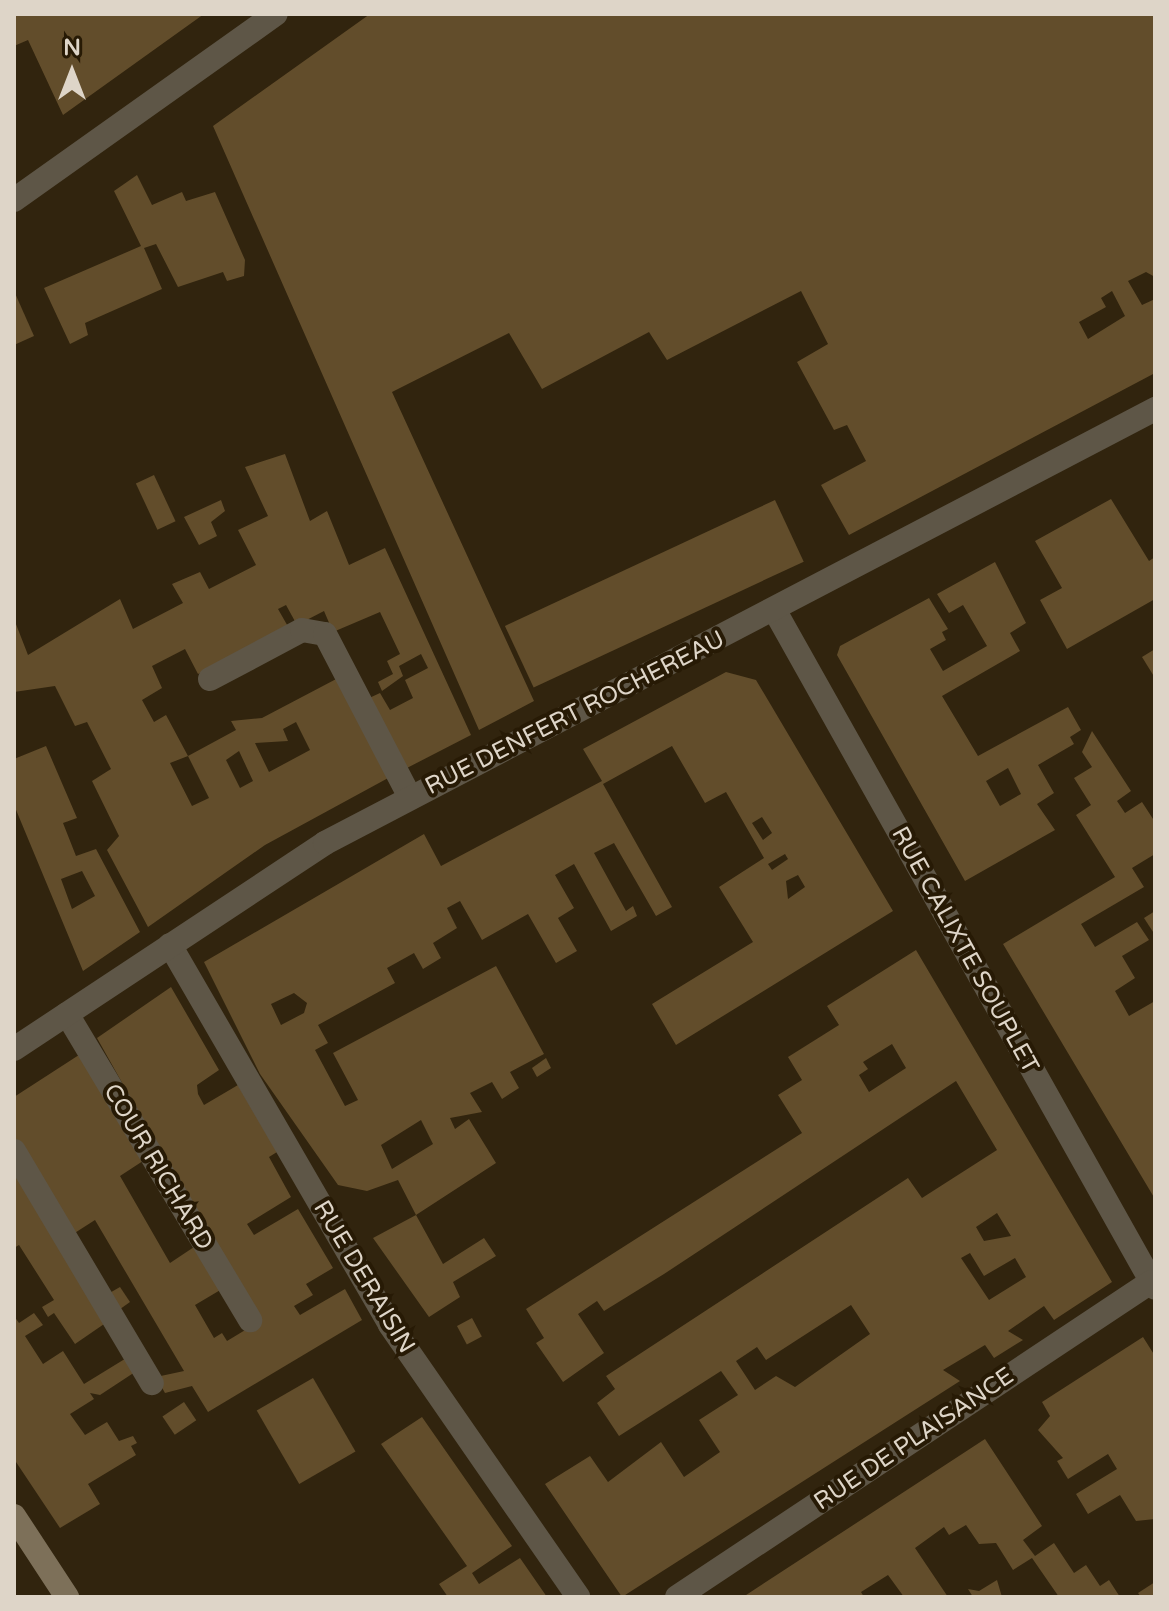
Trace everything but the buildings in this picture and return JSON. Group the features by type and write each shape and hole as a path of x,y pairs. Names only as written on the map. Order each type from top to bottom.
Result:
{"main road":[{"path":"14,1516 67,1597"}],"street":[{"path":"14,200 276,14"},
{"name":"RUE DENFERT ROCHEREAU","path":"14,1049 170,945 410,797 775,611 1155,409"},
{"name":"RUE CALIXTE SOUPLET","path":"775,611 1153,1285"},
{"path":"210,679 302,630 325,634 410,797"},
{"name":"RUE DERAISIN","path":"170,945 390,1325 578,1597"},
{"name":"COUR RICHARD","path":"67,1014 250,1320"},
{"path":"14,1151 152,1383"},
{"name":"RUE DE PLAISANCE","path":"677,1597 1153,1285"}]}
